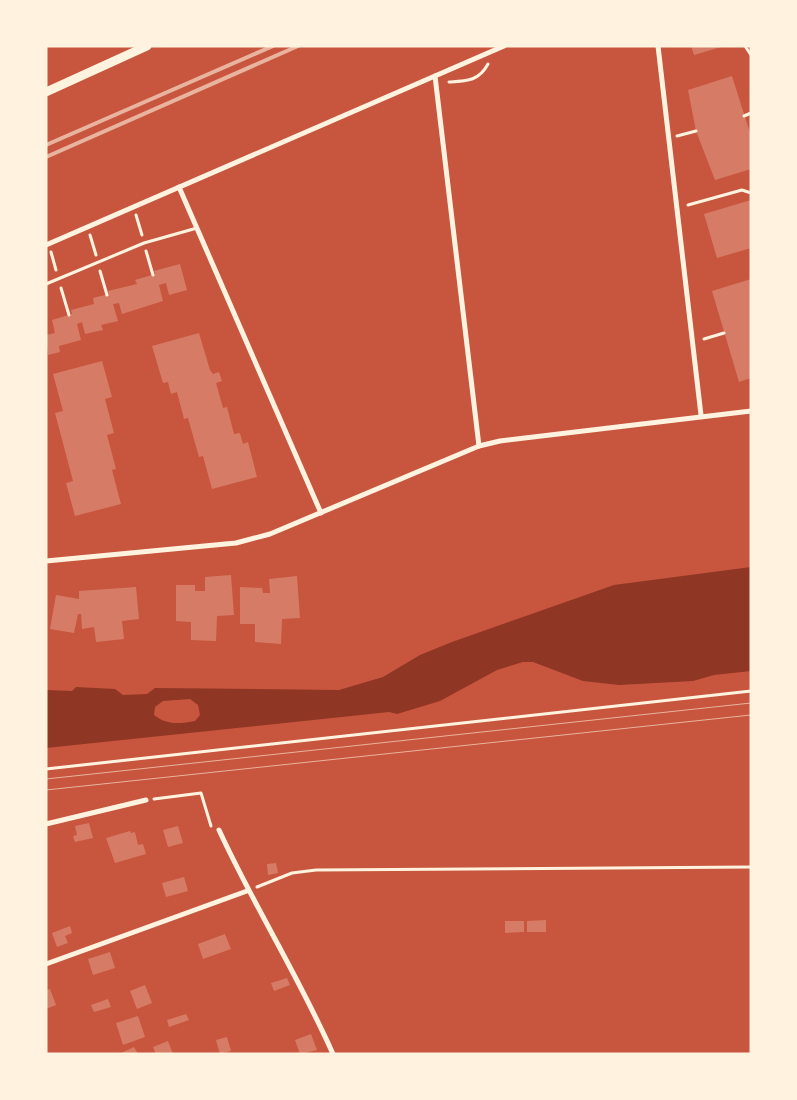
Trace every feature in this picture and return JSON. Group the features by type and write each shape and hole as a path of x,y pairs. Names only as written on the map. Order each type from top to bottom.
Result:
{"street":[{"path":"46,92 147,46"},
{"path":"46,245 504,46"},
{"path":"658,46 701,415"},
{"path":"435,76 479,446"},
{"path":"179,187 321,513"},
{"path":"46,561 236,543 270,534 479,446 567,432 751,410"},
{"path":"46,824 146,800"},
{"path":"219,830 247,891 308,999 333,1054"},
{"path":"46,964 247,891"}],"lane":[{"path":"46,284 144,243 197,228"}],"path":[{"path":"746,46 751,55"},
{"path":"744,116 751,113"},
{"path":"676,136 696,131"},
{"path":"688,205 742,190 751,193"},
{"path":"704,339 724,333"},
{"path":"46,769 751,691"},
{"path":"146,800 201,793 212,828 219,830"},
{"path":"247,891 292,873 316,870 751,867"}],"shaded area":[{"path":"751,567 751,671 714,675 693,681 619,685 583,681 533,662 523,662 497,670 440,701 397,714 389,712 46,748 46,690 72,691 76,687 115,689 123,695 147,694 155,688 339,690 383,677 420,655 452,642 614,585","holes":["190,699 198,705 200,715 195,721 173,723 163,721 154,715 155,707 163,701"]}],"building":[{"path":"691,46 721,46 721,47 694,55"},
{"path":"732,76 751,136 751,169 715,180 696,131 688,90"},
{"path":"751,200 751,248 717,258 704,214"},
{"path":"180,264 187,290 169,295 166,283 159,285 163,301 122,314 119,303 113,304 118,321 101,325 103,330 85,334 82,322 77,324 81,340 59,346 60,352 48,355 46,335 55,333 52,320 72,314 71,310 94,304 93,298 109,294 108,291 137,284 135,280 155,274 154,271"},
{"path":"751,279 751,378 739,382 712,291"},
{"path":"199,333 210,370 213,374 219,372 222,381 216,383 223,408 227,407 234,434 240,433 243,444 248,442 257,477 212,489 203,456 199,457 188,418 184,419 177,392 171,394 168,382 163,383 152,346"},
{"path":"102,361 112,397 105,399 114,433 107,435 116,469 112,470 121,504 75,516 66,483 73,481 55,413 63,411 53,374"},
{"path":"231,575 234,615 217,616 216,641 191,640 191,622 176,621 176,585 195,585 195,591 205,591 205,577"},
{"path":"297,576 300,618 282,619 281,644 255,642 255,624 240,624 240,587 262,588 263,593 270,593 269,579"},
{"path":"136,587 139,619 122,621 124,639 96,642 94,627 82,629 81,614 78,614 74,633 50,629 56,595 79,599 79,591"},
{"path":"89,823 93,838 75,842 73,836 77,835 75,826"},
{"path":"178,826 183,843 168,847 163,830"},
{"path":"130,831 131,833 135,832 138,845 143,844 146,854 115,863 106,838"},
{"path":"276,863 278,873 268,875 267,864"},
{"path":"184,877 188,891 166,897 162,883"},
{"path":"546,920 546,932 527,932 527,921"},
{"path":"505,921 524,921 524,932 505,933"},
{"path":"70,926 72,933 65,936 68,943 57,947 52,933"},
{"path":"225,934 231,949 203,959 198,944"},
{"path":"110,952 115,968 93,975 88,959"},
{"path":"287,978 290,985 274,991 271,983"},
{"path":"145,985 152,1003 137,1009 130,991"},
{"path":"50,989 56,1005 46,1009 46,990"},
{"path":"108,999 111,1007 94,1012 91,1005"},
{"path":"186,1014 189,1020 169,1027 167,1020"},
{"path":"138,1016 145,1037 123,1045 116,1023"},
{"path":"311,1034 317,1050 300,1054 295,1040"},
{"path":"227,1037 231,1051 220,1054 216,1040"},
{"path":"168,1041 173,1054 156,1054 153,1047"},
{"path":"134,1047 138,1054 119,1054"}],"tram line":[{"path":"46,779 751,703"},
{"path":"46,790 751,715"}],"railway":[{"path":"46,145 273,46"},
{"path":"46,157 298,46"}]}
